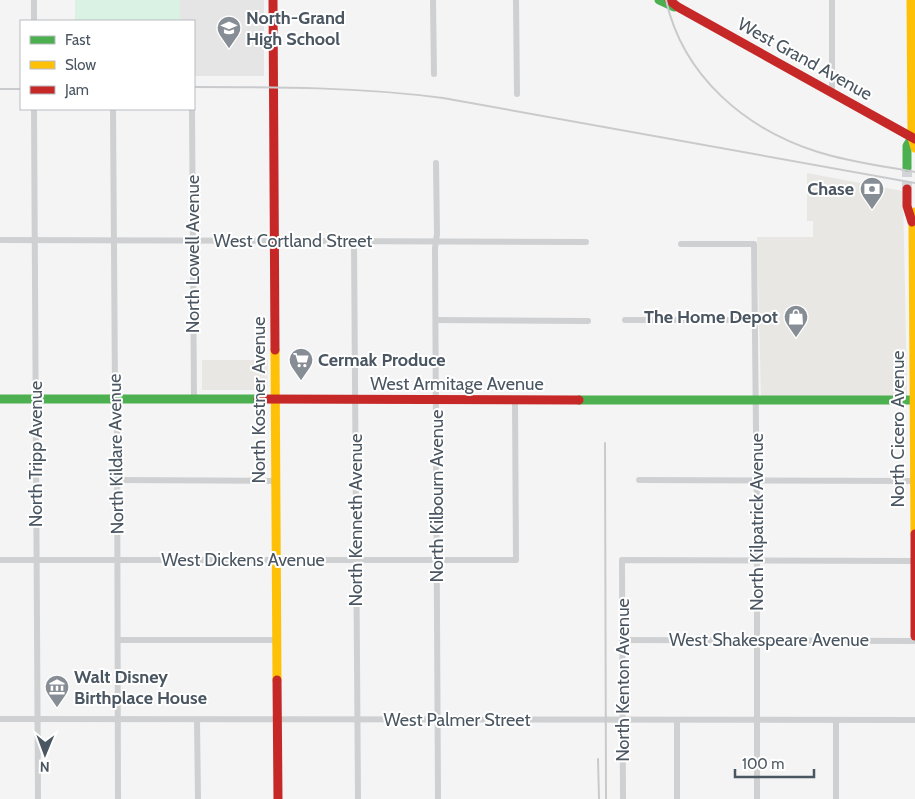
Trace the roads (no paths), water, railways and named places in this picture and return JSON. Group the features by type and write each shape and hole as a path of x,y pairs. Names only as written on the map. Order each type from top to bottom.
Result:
{"main road":[{"name":"North Kostner Avenue","path":"273,0 278,799"},
{"name":"West Grand Avenue","path":"659,0 672,7 678,7"},
{"name":"West Grand Avenue","path":"669,0 678,7 914,139"},
{"path":"912,1 915,148"},
{"path":"907,167 907,146 914,139"},
{"name":"North Cicero Avenue","path":"907,189 907,206 913,222"},
{"name":"North Cicero Avenue","path":"915,212 913,222 915,636"},
{"name":"West Armitage Avenue","path":"0,400 914,400"}],"street":[{"path":"34,0 34,20"},
{"path":"433,0 434,74"},
{"path":"516,0 517,94"},
{"path":"832,0 832,93"},
{"name":"North Tripp Avenue","path":"34,110 38,799"},
{"name":"North Kildare Avenue","path":"113,110 118,799"},
{"name":"North Lowell Avenue","path":"192,110 194,400"},
{"name":"North Kilbourn Avenue","path":"436,163 438,799"},
{"name":"West Cortland Street","path":"0,240 586,242"},
{"name":"North Kenneth Avenue","path":"354,241 358,799"},
{"name":"North Kilpatrick Avenue","path":"681,244 754,244 757,480 757,799"},
{"path":"436,320 588,321"},
{"path":"625,320 755,320"},
{"name":"West Dickens Avenue","path":"0,560 516,560 515,400"},
{"path":"117,480 276,481"},
{"path":"639,480 914,481"},
{"name":"North Kenton Avenue","path":"623,799 622,560 757,561"},
{"path":"757,561 915,561"},
{"path":"118,640 277,640"},
{"name":"West Shakespeare Avenue","path":"623,640 915,641"},
{"name":"West Palmer Street","path":"0,720 915,720"},
{"path":"197,720 198,799"},
{"path":"677,720 677,799"},
{"path":"836,720 836,799"}],"tunnel":[{"path":"907,167 907,189"}],"railway":[{"path":"666,0 674,27 687,53 702,75 721,96 742,114 791,142 818,152 854,161 915,172"},
{"path":"195,87 349,90 443,98 915,183"},
{"path":"0,89 20,89"},
{"path":"605,443 606,799"},
{"path":"598,759 599,799"}],"place":[{"name":"North-Grand High School","path":"229,49"},
{"name":"Chase","path":"872,210"},
{"name":"The Home Depot","path":"796,338"},
{"name":"Cermak Produce","path":"301,381"},
{"name":"Walt Disney Birthplace House","path":"57,708"}]}
